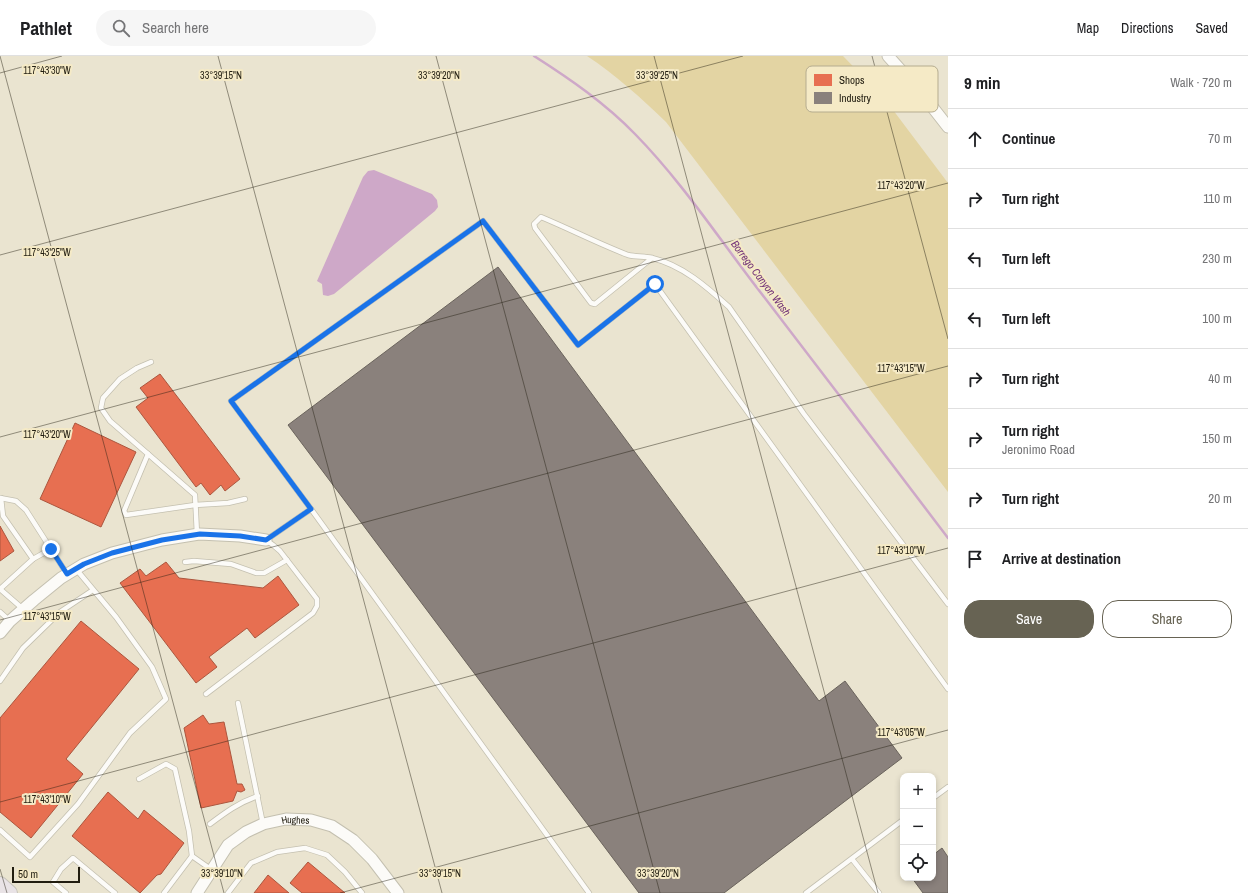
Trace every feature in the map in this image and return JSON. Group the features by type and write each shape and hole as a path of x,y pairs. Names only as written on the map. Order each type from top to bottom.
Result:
{"main road":[{"path":"0,884 10,893"}],"street":[{"path":"888,56 898,66"},
{"path":"936,112 948,128"},
{"path":"0,633 23,609 61,578 84,564 112,553 162,540 196,534 240,536 266,540"},
{"name":"Hughes","path":"197,893 228,845 246,832 263,824 286,819 311,820 332,826 353,840 372,859 398,893"}],"lane":[{"path":"652,258 596,304 591,303 535,228 534,224 541,217 630,255 652,258 677,268 696,279 715,293 729,307 804,414 948,604"},
{"path":"588,893 311,509 231,401 483,221 578,345 655,284 948,689"},
{"path":"151,362 137,368 120,379 103,398 101,408 110,421 195,495 196,534"},
{"path":"148,454 127,502 124,511 126,514 195,505 228,503 245,499"},
{"path":"0,830 30,857 78,804 130,733 166,699 152,667 116,617 93,590 51,549 26,510 16,501 0,498 3,516 33,559"},
{"path":"206,694 313,613 317,606 317,599 287,560 273,545 266,540 311,509"},
{"path":"23,609 0,589 33,559 51,549"},
{"path":"185,562 194,561 231,564 256,573 264,573 287,560"},
{"path":"0,681 23,648 39,632 60,612 93,590"},
{"path":"0,612 10,621"},
{"path":"238,703 263,824"},
{"path":"140,779 166,764 175,769 189,831 192,856 164,893"},
{"path":"936,796 948,787"},
{"path":"210,824 230,808 245,800 258,796"},
{"path":"806,893 900,822"},
{"path":"228,893 251,863 277,852 305,848 327,855 345,872 362,893"},
{"path":"192,856 212,870"},
{"path":"66,893 53,882 61,869 73,858 115,893"},
{"path":"852,859 879,893"}],"shaded area":[{"path":"587,56 843,56 853,66 806,66 806,112 895,112 948,183 948,492 666,122 608,71"},
{"path":"374,170 432,194 437,200 438,207 334,294 328,296 323,295 322,284 317,281 363,177 368,171"}],"building: Shops":[{"path":"160,374 240,479 225,491 221,485 210,495 201,483 196,487 136,407 148,398 140,388"},
{"path":"75,423 136,452 101,527 40,499"},
{"path":"0,526 14,551 0,561"},
{"path":"166,562 179,578 263,588 278,576 299,605 255,638 247,628 209,657 217,667 196,683 120,583 140,569 146,576"},
{"path":"81,621 139,669 66,759 83,774 31,838 0,812 0,718"},
{"path":"203,715 209,724 224,722 237,784 242,784 245,790 241,792 237,791 233,801 201,808 184,728"},
{"path":"108,792 138,819 144,810 184,843 161,874 157,875 140,893 72,836"},
{"path":"308,862 345,893 302,893 290,883"},
{"path":"268,875 289,893 254,893"}],"building: Industry":[{"path":"498,267 819,701 845,681 902,758 724,893 639,893 288,425"},
{"path":"942,848 948,857 948,893 923,893 914,881 936,881 936,853"}],"waterway":[{"name":"Borrego Canyon Wash","path":"534,56 574,83 612,112 635,134 669,172 948,538"}],"route":[{"path":"51,549 67,574 84,564 112,553 162,540 200,534 240,536 266,540 311,509 231,401 483,221 578,345 655,284"}]}
